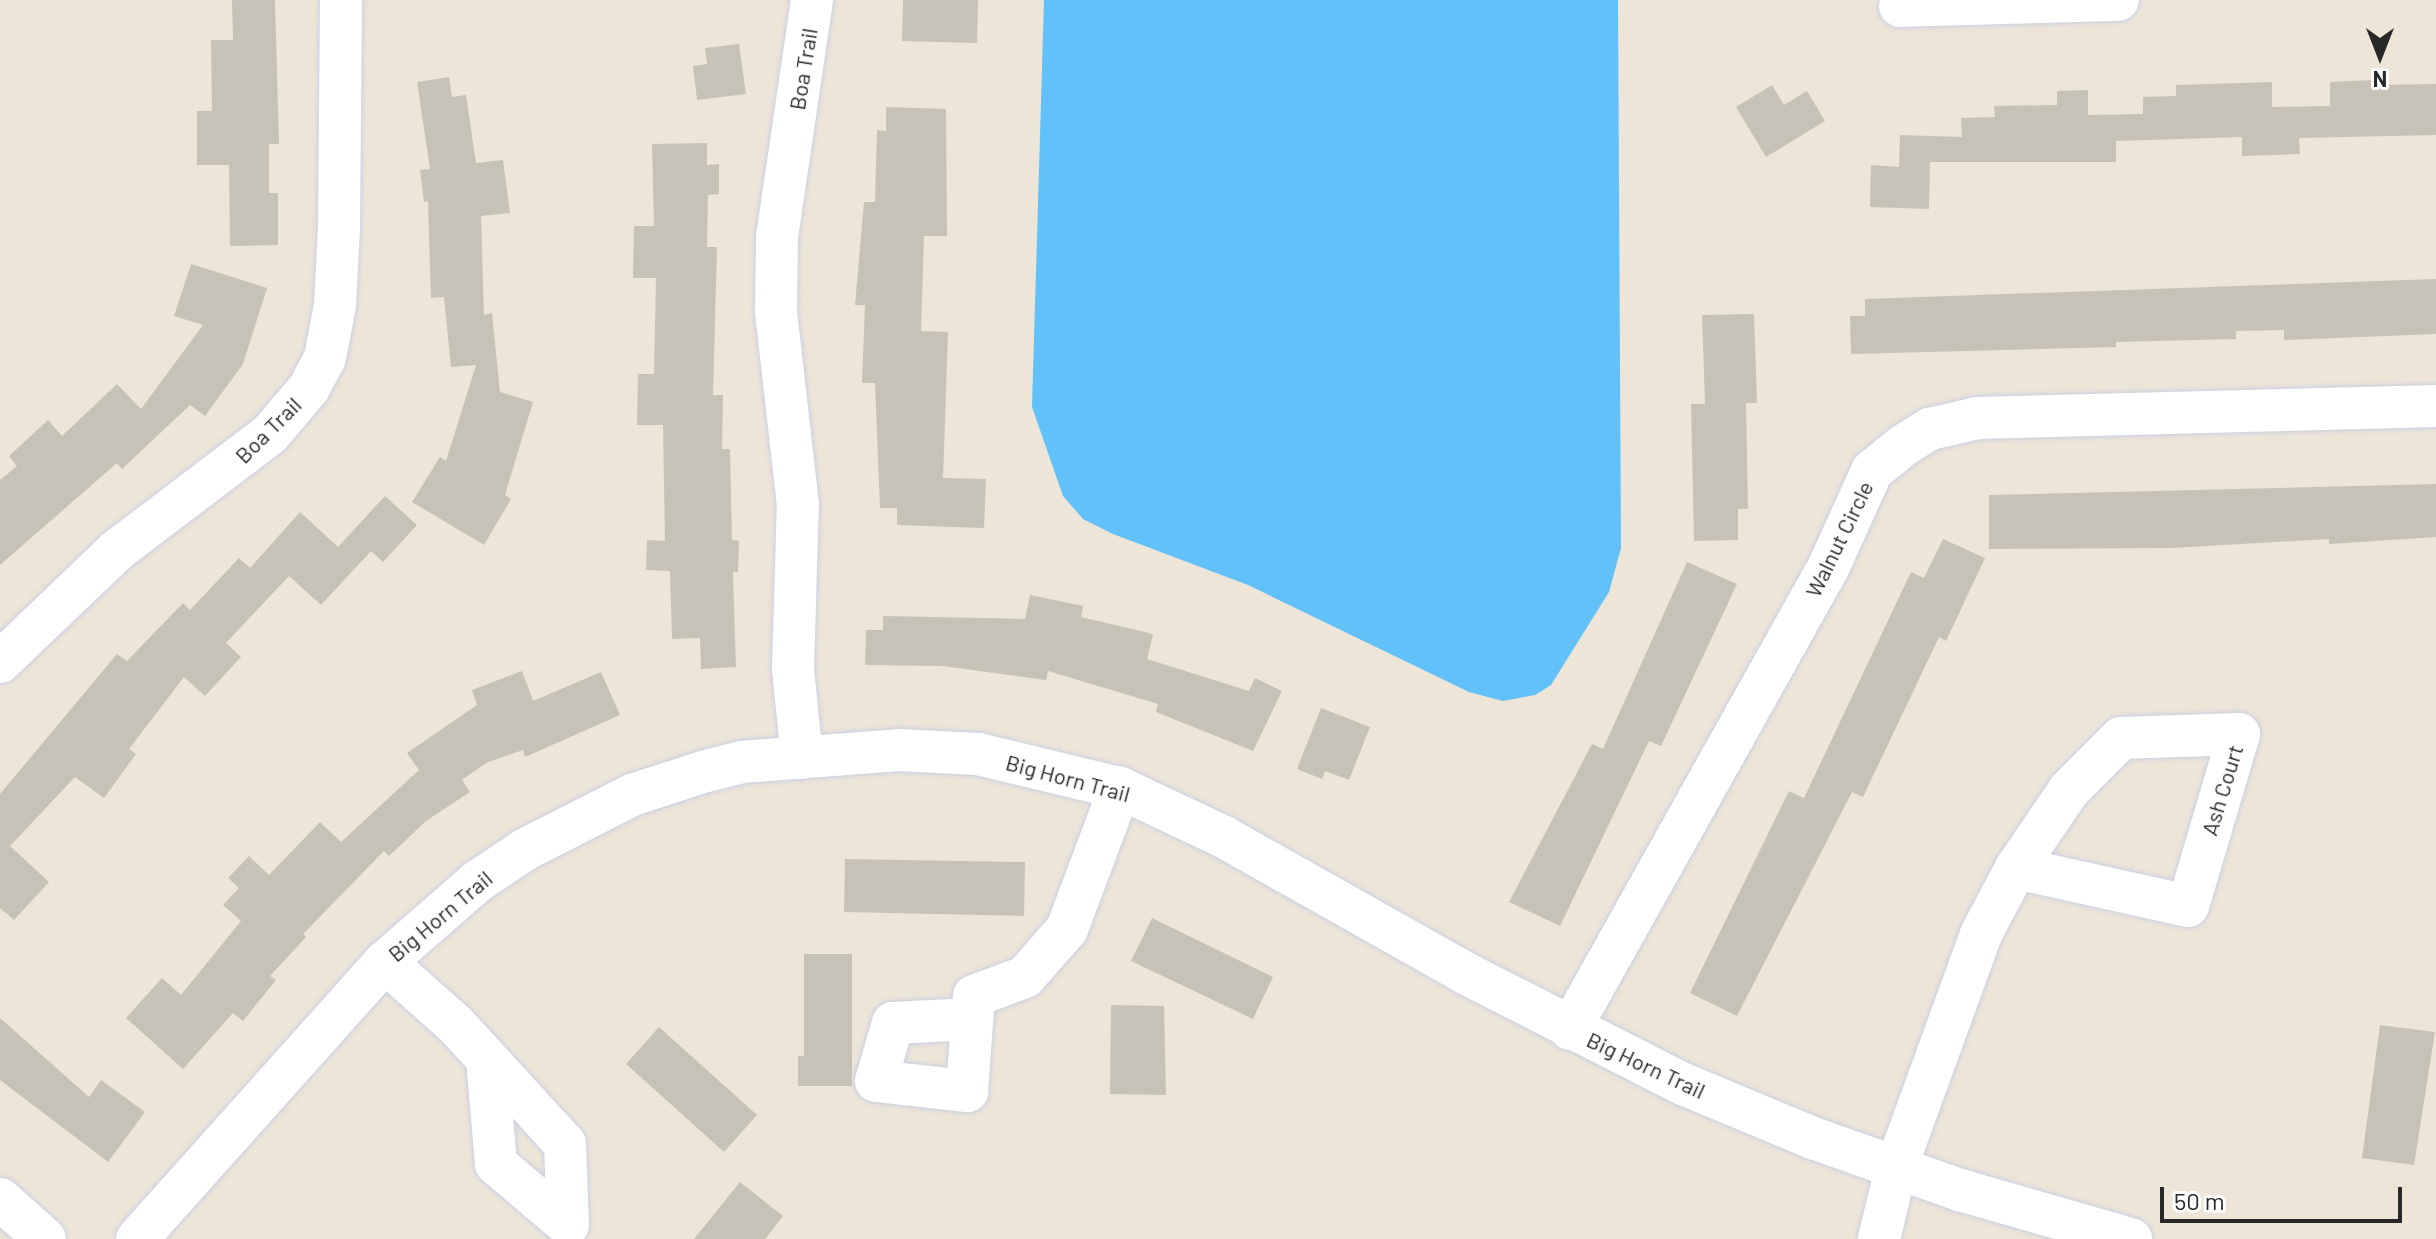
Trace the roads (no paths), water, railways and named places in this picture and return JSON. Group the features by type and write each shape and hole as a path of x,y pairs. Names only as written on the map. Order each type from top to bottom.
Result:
{"street":[{"name":"Boa Trail","path":"0,662 116,551 270,434 309,388 325,358 335,305 339,228 341,0"},
{"name":"Boa Trail","path":"802,758 793,669 798,505 776,312 777,237 812,0"},
{"path":"1900,6 2118,0"},
{"name":"Walnut Circle","path":"1570,1029 1828,568 1872,471 1904,445 1930,429 1978,418 2436,406"},
{"name":"Ash Court","path":"1879,1239 1896,1168 1981,934 2016,868 2069,790 2121,738 2239,734 2188,906 2016,868"},
{"name":"Big Horn Trail","path":"137,1239 385,962 478,881 594,812 706,771 802,758 899,750 978,754 1120,788 1224,837 1570,1029 1683,1084 1896,1168 2131,1239"},
{"path":"972,1019 974,996 1025,977 1067,929 1120,788"},
{"path":"385,962 487,1059"},
{"path":"0,1199 45,1239"}],"water":[{"path":"1044,0 1618,0 1621,548 1609,592 1551,685 1535,695 1503,701 1469,692 1248,585 1113,534 1083,519 1063,496 1032,407"}]}
